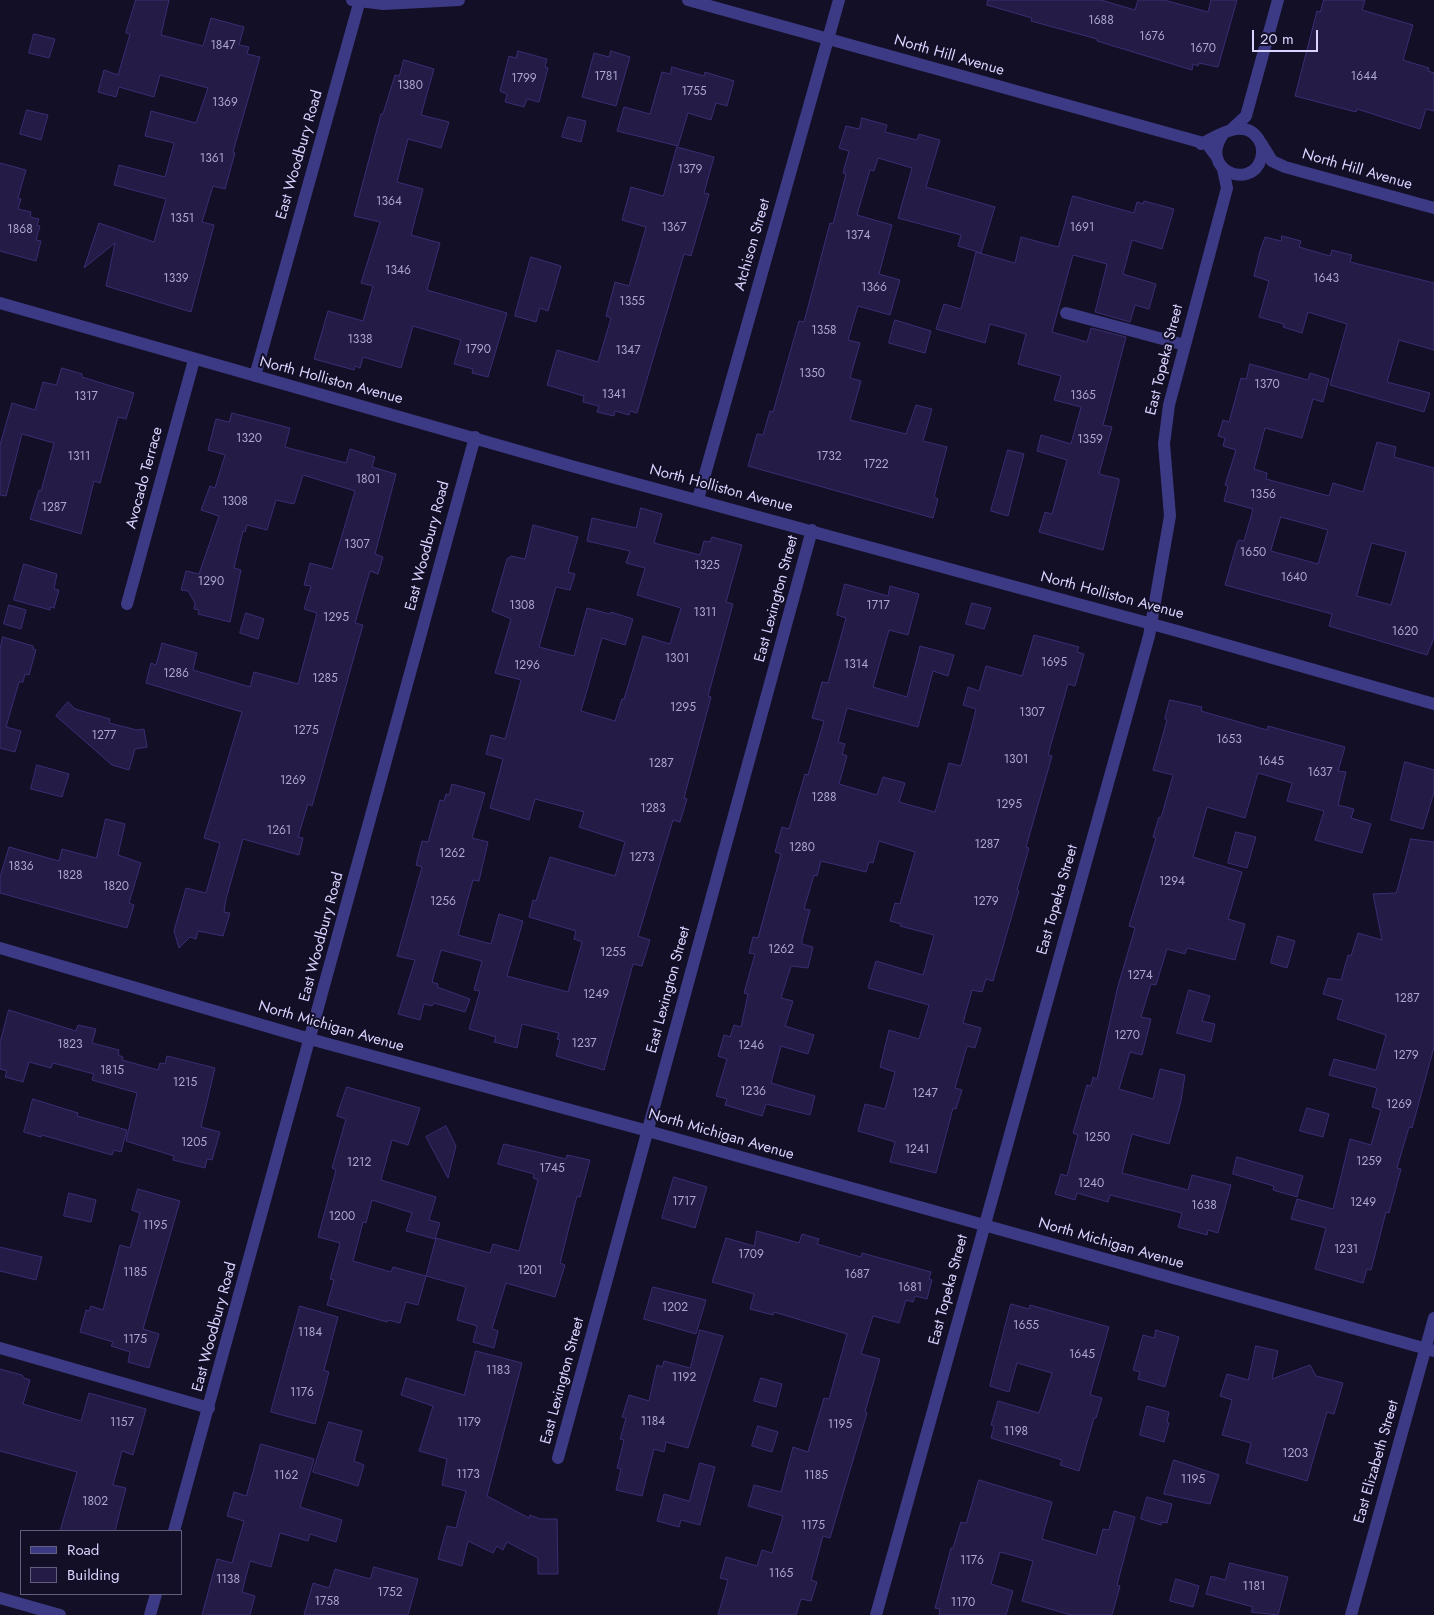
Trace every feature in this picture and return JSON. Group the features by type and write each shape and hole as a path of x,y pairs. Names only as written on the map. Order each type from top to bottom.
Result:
{"street":[{"path":"357,0 408,4 459,0"},
{"name":"East Woodbury Road","path":"255,376 357,0"},
{"name":"North Hill Avenue","path":"688,0 1201,144"},
{"name":"Atchison Street","path":"698,499 839,0"},
{"path":"1251,132 1246,116 1278,0"},
{"path":"1216,156 1216,148 1227,132 1246,116"},
{"path":"1201,144 1227,132 1244,128 1251,132 1261,143 1272,161 1236,178 1227,188"},
{"path":"1223,169 1230,173 1248,172 1261,159 1261,143"},
{"path":"1201,144 1207,144 1216,156 1223,169 1227,188"},
{"name":"North Hill Avenue","path":"1272,161 1434,208"},
{"name":"East Topeka Street","path":"876,1615 1151,624 1170,516 1164,444 1168,405 1227,188"},
{"name":"North Holliston Avenue","path":"0,304 194,360 1434,704"},
{"path":"1066,313 1185,345"},
{"name":"Avocado Terrace","path":"127,604 194,360"},
{"name":"East Woodbury Road","path":"174,1530 475,437"},
{"name":"East Lexington Street","path":"558,1458 812,530"},
{"name":"North Michigan Avenue","path":"0,948 310,1039 648,1131 1430,1350"},
{"name":"East Elizabeth Street","path":"1351,1615 1430,1350 1434,1318"},
{"path":"0,1348 209,1408"},
{"path":"150,1615 156,1595"},
{"path":"0,1598 60,1615"}],"building":[{"path":"136,0 169,0 161,35 203,46 211,18 244,27 239,45 249,47 247,54 260,57 233,152 235,153 225,189 213,186 202,222 214,225 191,312 106,286 115,243 84,268 99,223 154,242 166,199 114,185 119,165 165,177 174,143 145,136 151,111 196,123 208,88 160,75 154,97 119,87 116,97 98,92 104,70 118,75 130,34 126,33"},
{"path":"988,0 1101,0 1135,10 1138,0 1164,0 1208,12 1211,0 1237,0 1218,67 1199,63 1198,66 1193,64 1192,70 1097,41 1097,39 1031,21 1032,18 987,5"},
{"path":"1324,0 1365,0 1362,10 1413,25 1403,60 1429,68 1428,71 1434,73 1434,111 1426,109 1420,129 1357,109 1356,112 1295,96 1317,11 1320,12"},
{"path":"34,34 55,39 49,58 29,53"},
{"path":"518,51 547,59 545,67 548,68 539,102 527,99 524,107 505,102 507,94 500,91 509,56 516,58"},
{"path":"611,51 630,57 616,106 582,97 594,53 609,57"},
{"path":"404,60 434,69 421,115 449,122 441,148 408,139 397,182 423,189 411,235 440,243 427,290 507,313 488,377 472,373 473,369 454,364 461,340 413,326 401,368 363,357 360,368 355,366 354,370 314,359 328,311 363,321 373,286 361,283 380,222 354,216 381,114 383,114 395,75 399,76"},
{"path":"672,67 704,76 705,72 734,81 727,106 716,103 711,120 688,113 678,146 617,131 624,107 650,114 662,72 670,74"},
{"path":"27,110 48,115 41,140 20,134"},
{"path":"568,117 586,121 581,142 562,137"},
{"path":"862,118 887,125 885,132 917,140 919,134 940,140 926,187 995,207 981,253 958,246 961,235 898,218 912,168 878,158 874,171 870,170 857,215 892,225 879,274 900,280 890,315 858,306 848,340 860,343 850,378 861,381 850,420 906,434 916,405 932,409 923,441 947,447 934,497 938,499 933,518 748,466 757,434 763,435 770,411 773,412 799,321 804,322 830,223 833,224 846,174 843,173 849,151 839,148 846,126 859,129"},
{"path":"677,147 714,157 704,193 709,194 691,256 684,254 637,413 630,411 629,415 615,411 614,416 597,412 599,406 583,402 584,396 547,385 557,350 598,362 611,318 606,316 615,282 629,286 646,227 622,220 631,187 663,196"},
{"path":"0,163 26,170 18,198 21,199 18,209 31,212 30,217 39,219 37,225 40,226 36,240 41,241 36,261 0,251"},
{"path":"1073,196 1134,213 1137,202 1143,204 1144,201 1174,209 1162,249 1132,240 1123,274 1156,284 1149,309 1135,305 1130,322 1095,312 1107,264 1073,255 1052,332 1087,342 1091,328 1126,337 1103,425 1112,427 1099,474 1119,479 1119,482 1103,550 1039,532 1045,512 1052,514 1067,460 1037,451 1041,435 1071,444 1081,407 1054,400 1061,376 1018,364 1026,334 990,324 985,343 936,329 944,304 961,309 976,252 1015,263 1021,237 1058,247"},
{"path":"1282,236 1301,241 1299,247 1330,256 1332,250 1352,255 1350,262 1434,283 1434,350 1399,340 1387,382 1430,393 1424,412 1330,385 1347,324 1308,312 1302,333 1283,327 1284,324 1259,317 1269,281 1254,276 1260,251 1265,237 1281,241"},
{"path":"531,257 561,266 548,311 540,308 536,322 515,316"},
{"path":"895,320 931,331 925,353 889,343"},
{"path":"1250,364 1308,380 1310,373 1329,379 1323,402 1313,399 1302,438 1265,428 1254,469 1267,473 1266,479 1329,496 1333,483 1363,492 1377,442 1396,447 1394,457 1434,468 1434,638 1427,655 1329,626 1332,614 1225,585 1237,543 1239,540 1244,541 1253,509 1224,501 1228,486 1225,485 1236,450 1223,446 1225,438 1218,436 1223,420 1229,422 1241,378 1246,379","holes":["1281,517 1328,530 1318,564 1271,551","1372,543 1406,552 1391,605 1357,596"]},
{"path":"62,368 82,374 82,377 134,393 126,419 118,417 100,483 94,481 81,534 30,519 39,490 41,491 54,443 22,434 6,496 0,495 0,445 12,403 35,410 43,382 56,385"},
{"path":"232,413 290,428 285,447 346,463 350,449 375,457 372,467 396,474 375,554 383,557 378,574 370,571 355,623 363,625 312,806 308,804 298,837 303,838 299,855 243,839 226,899 224,912 230,913 223,936 198,931 196,939 190,937 179,948 174,931 186,888 206,893 220,843 204,838 242,712 146,683 151,663 156,665 162,643 197,653 193,670 250,687 254,672 298,684 317,613 304,609 311,586 304,585 310,563 332,569 355,491 303,475 294,504 276,500 267,530 247,525 245,532 243,531 234,568 241,570 230,622 198,614 199,610 194,609 195,603 188,591 181,590 186,571 199,574 219,516 201,510 210,486 215,488 225,455 208,450 216,419 229,422"},
{"path":"1008,450 1024,454 1008,516 991,511"},
{"path":"641,508 662,514 654,543 700,555 704,541 710,542 712,537 742,545 726,602 733,604 708,696 711,697 684,798 687,799 680,822 673,820 638,936 650,940 642,966 633,964 604,1070 556,1056 560,1040 557,1039 559,1033 522,1024 517,1048 494,1042 496,1037 469,1029 480,991 474,990 482,961 441,950 432,982 438,984 437,987 470,999 465,1012 434,1003 432,1006 424,1004 420,1020 398,1014 415,960 397,956 422,867 416,865 422,841 428,842 440,800 444,801 446,794 449,795 452,784 485,793 472,838 488,842 479,881 473,880 458,935 491,944 499,914 523,921 507,976 568,992 582,942 574,939 576,931 529,917 533,900 536,901 550,857 615,876 625,842 579,827 584,812 535,799 529,820 490,808 503,759 486,754 491,735 505,739 521,680 495,673 511,619 492,611 507,559 511,556 525,559 533,525 578,537 568,572 575,574 570,590 556,587 539,647 574,656 587,608 610,614 611,612 633,619 625,645 602,638 581,711 615,721 622,699 624,699 643,636 670,644 681,608 637,595 645,568 626,563 630,551 587,541 592,518 636,528"},
{"path":"24,564 57,574 54,589 59,590 54,608 50,607 50,610 14,600"},
{"path":"845,584 888,596 890,586 919,594 908,635 889,630 873,687 907,697 920,646 954,655 948,676 933,671 918,727 847,708 838,742 845,744 842,754 847,756 839,784 877,795 883,777 905,783 899,802 935,812 949,763 961,766 971,729 976,709 963,705 968,687 979,691 986,666 1022,676 1034,635 1079,647 1077,652 1084,654 1075,686 1068,684 1048,755 1052,756 1026,847 1029,848 1017,890 1019,891 993,981 986,979 982,992 972,990 963,1023 981,1028 975,1048 967,1046 955,1088 962,1090 956,1109 953,1108 936,1173 890,1162 895,1142 858,1131 865,1104 885,1109 895,1072 880,1067 889,1030 919,1039 929,1005 868,988 876,961 923,975 934,935 900,926 901,924 890,921 895,903 900,904 915,852 879,841 873,863 869,862 866,872 821,861 817,876 814,875 804,909 810,910 802,940 802,944 813,947 808,968 791,966 781,998 793,1001 785,1026 814,1035 808,1054 781,1046 771,1083 815,1096 810,1115 766,1104 762,1116 725,1105 727,1099 716,1096 727,1059 718,1056 724,1035 730,1037 734,1025 741,1027 748,994 744,993 755,954 749,953 753,937 758,938 781,854 775,852 782,827 789,829 805,774 808,775 824,721 812,718 822,682 828,683 846,618 837,615"},
{"path":"972,603 991,608 984,629 966,624"},
{"path":"9,605 26,610 21,629 4,624"},
{"path":"246,613 264,619 258,639 240,633"},
{"path":"3,637 33,646 33,649 36,650 29,675 25,674 23,682 19,682 6,727 21,731 15,752 0,748 0,650"},
{"path":"1170,700 1202,707 1201,711 1267,730 1268,726 1345,747 1338,771 1346,772 1338,805 1354,809 1351,818 1371,824 1362,853 1315,840 1324,811 1287,801 1292,783 1258,773 1245,818 1207,807 1193,857 1242,872 1228,919 1245,924 1235,960 1187,948 1185,954 1167,949 1156,985 1151,984 1141,1017 1151,1019 1142,1055 1130,1052 1119,1089 1153,1099 1160,1069 1185,1075 1181,1101 1169,1144 1132,1134 1122,1173 1188,1190 1192,1175 1231,1185 1218,1233 1208,1230 1207,1235 1178,1227 1182,1213 1110,1195 1108,1202 1077,1193 1075,1200 1055,1194 1061,1174 1067,1176 1078,1135 1073,1133 1087,1085 1091,1086 1093,1077 1097,1079 1118,986 1135,928 1129,926 1156,838 1153,837 1159,817 1161,818 1173,775 1153,770 1167,720 1165,719"},
{"path":"68,702 75,709 110,719 109,723 137,730 144,729 147,747 135,749 129,770 112,765 56,716"},
{"path":"1405,762 1434,770 1434,792 1423,829 1391,820"},
{"path":"37,765 69,774 62,797 31,789"},
{"path":"106,819 125,824 118,855 141,863 129,903 134,905 127,928 0,893 0,877 9,847 59,861 62,849 96,858"},
{"path":"1236,832 1256,837 1247,868 1228,863"},
{"path":"1411,839 1434,842 1434,1047 1412,1128 1409,1127 1397,1168 1401,1169 1389,1213 1386,1212 1371,1270 1367,1269 1363,1283 1315,1269 1326,1228 1291,1219 1297,1199 1333,1209 1350,1139 1371,1145 1381,1110 1372,1107 1377,1088 1329,1075 1334,1059 1376,1070 1386,1035 1337,1019 1343,1000 1323,994 1328,978 1341,980 1348,955 1351,956 1358,933 1382,940 1373,894 1396,893"},
{"path":"1278,936 1295,941 1287,968 1271,963"},
{"path":"1189,990 1210,996 1202,1021 1215,1024 1211,1042 1177,1033"},
{"path":"9,1010 76,1031 78,1025 96,1029 92,1043 119,1050 118,1055 123,1057 122,1060 158,1070 160,1063 165,1064 167,1056 215,1068 201,1127 220,1132 212,1160 207,1159 205,1168 173,1160 174,1156 126,1141 137,1093 92,1080 94,1074 53,1063 51,1068 29,1062 23,1082 5,1077 7,1071 0,1069 0,1043"},
{"path":"347,1087 420,1108 408,1145 392,1140 381,1180 436,1197 429,1220 440,1223 435,1239 406,1231 412,1213 372,1200 366,1223 363,1222 353,1261 391,1272 393,1267 426,1276 418,1305 406,1302 400,1323 388,1320 387,1322 327,1305 334,1280 330,1279 340,1243 318,1237 336,1170 332,1168 346,1119 337,1116"},
{"path":"33,1099 78,1113 77,1116 127,1130 121,1152 114,1150 112,1155 42,1135 41,1137 24,1132"},
{"path":"1307,1108 1329,1114 1323,1137 1300,1131"},
{"path":"446,1126 456,1146 448,1178 426,1137"},
{"path":"504,1144 566,1159 567,1155 590,1160 580,1197 577,1196 560,1263 565,1265 555,1297 506,1283 492,1329 498,1331 494,1348 473,1342 477,1326 457,1320 466,1287 426,1276 436,1238 490,1253 493,1244 519,1251 538,1180 533,1178 534,1174 498,1164"},
{"path":"1237,1157 1303,1176 1297,1197 1273,1190 1274,1186 1233,1174"},
{"path":"674,1177 707,1187 695,1228 662,1218"},
{"path":"138,1189 180,1201 143,1329 159,1334 149,1368 128,1362 130,1352 111,1346 113,1342 80,1332 86,1310 89,1311 91,1306 103,1310 120,1245 130,1248 140,1213 132,1210"},
{"path":"69,1193 96,1200 91,1222 64,1216"},
{"path":"757,1231 799,1243 802,1234 819,1239 817,1244 861,1257 862,1253 931,1272 929,1279 932,1280 927,1299 915,1296 913,1302 906,1300 899,1323 873,1316 861,1354 880,1359 865,1412 867,1413 830,1538 823,1536 811,1580 817,1582 811,1601 801,1599 796,1615 718,1615 728,1580 720,1578 726,1557 757,1566 762,1550 772,1553 783,1516 748,1506 754,1485 781,1492 793,1447 808,1452 824,1398 829,1399 847,1334 774,1312 773,1315 750,1309 754,1294 712,1282 726,1238 754,1246"},
{"path":"0,1247 42,1257 36,1280 0,1271"},
{"path":"653,1287 706,1300 696,1334 644,1319"},
{"path":"1011,1304 1029,1309 1030,1305 1109,1327 1090,1395 1102,1398 1096,1418 1094,1418 1079,1471 1060,1465 1062,1460 991,1438 994,1426 991,1425 998,1401 1039,1413 1052,1373 1017,1363 1009,1392 990,1386"},
{"path":"300,1306 338,1317 324,1370 329,1372 315,1424 271,1412"},
{"path":"700,1330 723,1336 688,1448 666,1442 664,1452 654,1449 642,1496 616,1490 621,1469 617,1468 624,1440 620,1439 626,1418 622,1417 629,1395 649,1401 657,1365 662,1367 664,1361 690,1368"},
{"path":"1156,1330 1179,1337 1165,1387 1138,1379 1140,1372 1133,1370 1143,1335 1154,1338"},
{"path":"1256,1346 1278,1351 1272,1379 1310,1365 1316,1376 1343,1383 1334,1414 1327,1412 1307,1481 1246,1463 1251,1443 1222,1435 1232,1400 1220,1396 1227,1374 1248,1380"},
{"path":"476,1351 522,1363 487,1496 529,1518 530,1515 540,1519 557,1519 558,1574 538,1574 538,1558 507,1542 503,1550 497,1546 493,1553 468,1541 462,1566 438,1559 447,1526 456,1528 466,1491 442,1485 447,1459 419,1451 433,1406 401,1395 406,1378 464,1395"},
{"path":"0,1369 22,1375 30,1380 23,1404 81,1421 89,1393 146,1409 133,1455 122,1451 113,1485 126,1488 115,1530 60,1530 77,1472 0,1451"},
{"path":"761,1378 782,1384 776,1407 754,1401"},
{"path":"1147,1406 1169,1412 1167,1422 1169,1423 1164,1442 1140,1435"},
{"path":"329,1422 362,1431 354,1461 364,1465 358,1486 313,1472"},
{"path":"758,1426 778,1432 772,1452 752,1446"},
{"path":"261,1444 314,1459 300,1507 342,1520 336,1542 310,1534 308,1541 280,1533 271,1567 250,1561 242,1592 255,1596 250,1615 202,1615 217,1559 232,1563 244,1521 227,1516 234,1492 246,1496"},
{"path":"1174,1460 1219,1475 1210,1504 1164,1494"},
{"path":"700,1463 715,1467 700,1525 681,1520 679,1527 657,1521 664,1494 689,1501"},
{"path":"979,1480 1052,1502 1042,1539 1096,1555 1103,1529 1109,1530 1114,1511 1135,1517 1117,1585 1120,1586 1112,1615 1071,1615 1022,1601 1033,1561 1000,1552 991,1584 1013,1591 1006,1615 939,1615 940,1609 935,1608 951,1548 953,1548 961,1522 966,1523"},
{"path":"1147,1497 1172,1504 1167,1523 1162,1522 1161,1525 1141,1519"},
{"path":"1230,1563 1288,1577 1278,1615 1251,1612 1253,1607 1206,1594 1211,1576 1225,1580"},
{"path":"374,1567 418,1579 408,1615 304,1615 313,1583 329,1588 335,1569 370,1579"},
{"path":"1176,1579 1199,1586 1193,1607 1170,1601"}]}
